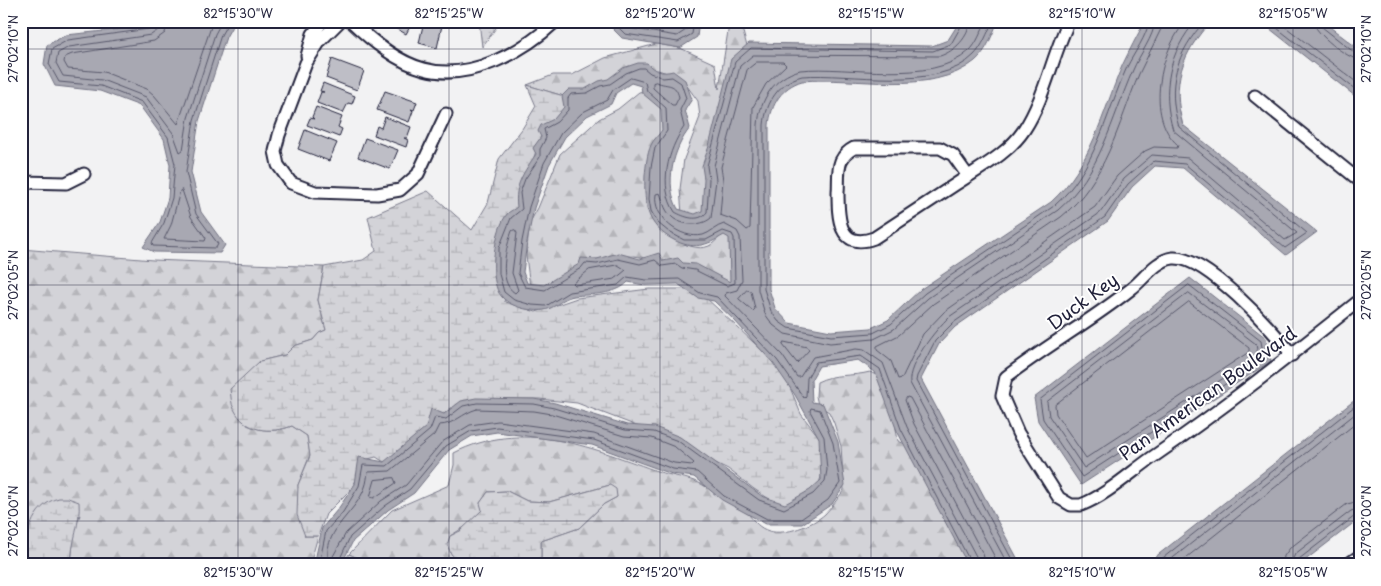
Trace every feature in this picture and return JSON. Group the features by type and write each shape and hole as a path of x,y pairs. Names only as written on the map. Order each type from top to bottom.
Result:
{"street":[{"path":"322,21 311,38 306,63 279,135 275,151 280,172 297,187 315,192 378,194 400,190 418,174 446,114"},
{"path":"306,63 320,41 340,21"},
{"path":"351,21 386,50 404,61 427,70 449,72 476,68 494,61 523,46 556,21"},
{"path":"968,176 953,155 940,148 854,148 844,156 839,167 840,226 845,234 854,240 874,238 968,176 1007,150 1024,130 1034,112 1069,21"},
{"path":"1255,96 1360,181"},
{"path":"21,182 66,183 84,174"},
{"name":"Duck Key","path":"1071,505 1063,501 1056,494 1010,417 1002,396 1006,377 1119,299 1160,262 1173,258 1194,262 1260,317 1292,355"},
{"name":"Pan American Boulevard","path":"1071,505 1081,505 1089,501 1196,428 1292,355 1360,300"},
{"path":"1347,565 1360,556"}],"green space":[{"path":"479,21 501,21 482,47"},
{"path":"736,21 740,21 748,50 712,197 697,218 682,214 680,189 684,159 700,117 698,101 687,86 670,74 658,70 637,68 567,97 527,85 553,75 572,75 605,58 656,44 680,48 715,64 719,89 728,31"},
{"path":"527,85 567,97 580,96 541,136 529,172 502,289 505,302 536,312 577,298 649,289 682,289 704,296 769,357 786,378 801,414 822,441 825,465 817,489 783,508 728,469 650,431 577,403 539,399 499,399 451,408 418,436 389,465 376,457 368,459 351,489 326,514 318,536 305,536 297,515 298,485 310,456 307,436 292,426 275,430 251,427 239,417 233,407 230,389 260,361 285,355 294,346 313,340 319,333 326,330 318,300 324,267 363,260 376,251 368,217 428,191 472,230 488,203 499,159 522,129 536,106"},
{"path":"644,91 655,97 669,124 662,137 673,239 700,248 709,246 729,231 737,285 675,263 634,256 587,260 556,285 530,287 526,256 530,222 538,208 560,154 599,119 618,109 639,92"},
{"path":"21,249 153,260 324,267 318,300 326,330 319,333 313,340 294,346 285,355 260,361 247,425 270,430 292,426 307,436 310,455 298,485 305,536 318,536 312,557 312,565 71,565 74,532 80,515 26,560 27,565 21,565"},
{"path":"870,372 888,381 898,441 906,445 911,451 916,467 930,477 980,565 541,565 541,541 579,528 604,504 617,497 610,485 549,502 527,501 507,491 488,492 480,503 483,510 474,521 450,536 481,565 361,565 360,559 349,554 392,510 449,485 454,465 454,453 479,443 504,438 529,437 554,440 604,452 701,484 741,509 766,530 776,532 791,531 820,518 844,490 841,446 829,412 818,405 816,396 817,382 830,377"},
{"path":"610,485 616,489 617,497 604,504 579,528 541,541 541,565 494,565 468,562 452,555 447,545 450,536 460,531 482,510 480,503 488,492 507,491 527,501 549,502"},
{"path":"59,498 68,498 79,502 79,517 71,565 27,565 26,545 31,524 42,507"},
{"path":"349,554 360,559 361,565 342,565"}],"water":[{"path":"155,21 235,21 226,37 199,121 191,172 201,212 225,245 220,253 154,252 143,247 160,222 168,198 170,165 164,139 140,106 100,91 55,86 44,64 47,45 66,35 123,29"},
{"path":"605,21 699,21 697,37 680,48 622,38"},
{"path":"960,21 998,21 983,52 975,61 957,72 937,79 915,82 802,81 789,87 775,103 769,125 769,289 775,308 789,323 831,331 871,328 888,320 921,289 1051,202 1065,188 1086,156 1122,66 1145,21 1211,21 1193,45 1182,69 1178,96 1183,125 1317,232 1286,255 1183,168 1155,166 1132,187 1108,221 955,327 939,344 921,379 1021,565 968,565 897,431 875,372 858,360 819,366 811,380 812,402 823,404 838,442 845,485 832,504 802,524 766,524 722,500 694,477 672,474 592,445 497,432 472,436 449,450 414,493 388,510 353,541 341,565 314,565 322,528 355,484 359,457 384,462 426,427 431,409 444,414 461,401 476,398 534,399 555,403 627,425 655,427 680,437 762,496 785,504 810,490 821,480 819,438 795,395 773,363 714,301 698,298 678,284 645,285 628,282 610,292 568,298 546,310 520,308 508,302 497,290 494,255 499,230 508,213 517,207 516,199 519,185 536,154 533,148 541,137 538,131 541,125 554,119 564,107 562,96 569,89 585,89 599,81 608,79 623,68 638,63 647,63 655,70 662,72 673,71 685,80 692,99 685,110 690,128 684,136 675,156 671,178 674,199 678,209 695,214 702,211 704,179 702,166 709,146 731,59 749,43 932,46 948,40","holes":["631,83 641,86 642,93 661,109 662,130 651,145 645,175 646,205 652,221 665,234 687,245 705,244 724,235 729,238 730,282 696,264 683,263 678,258 663,261 659,253 640,259 618,253 597,259 581,258 579,264 544,285 527,283 523,272 534,208 549,165 565,137 587,116 611,104 616,93"]},
{"path":"1260,21 1322,21 1360,50 1360,100"},
{"path":"1190,278 1266,338 1271,361 1081,485 1038,421 1034,398"},
{"path":"1360,396 1360,518 1299,565 1145,565"}],"building":[{"path":"390,21 413,21 406,34 388,24"},
{"path":"424,21 443,21 437,48 419,43"},
{"path":"806,21 819,21 817,26"},
{"path":"332,59 364,71 357,90 326,78"},
{"path":"323,83 355,96 352,104 348,103 343,113 317,103 321,92 324,92 320,91"},
{"path":"385,91 417,102 414,110 411,109 413,111 409,122 377,110"},
{"path":"316,107 342,117 338,127 342,129 339,137 307,125 310,118 314,119 312,117"},
{"path":"385,117 411,127 407,138 404,138 408,140 406,147 374,135 377,126 381,128"},
{"path":"305,130 337,143 329,161 298,149"},
{"path":"365,138 398,150 390,169 358,157"}]}
